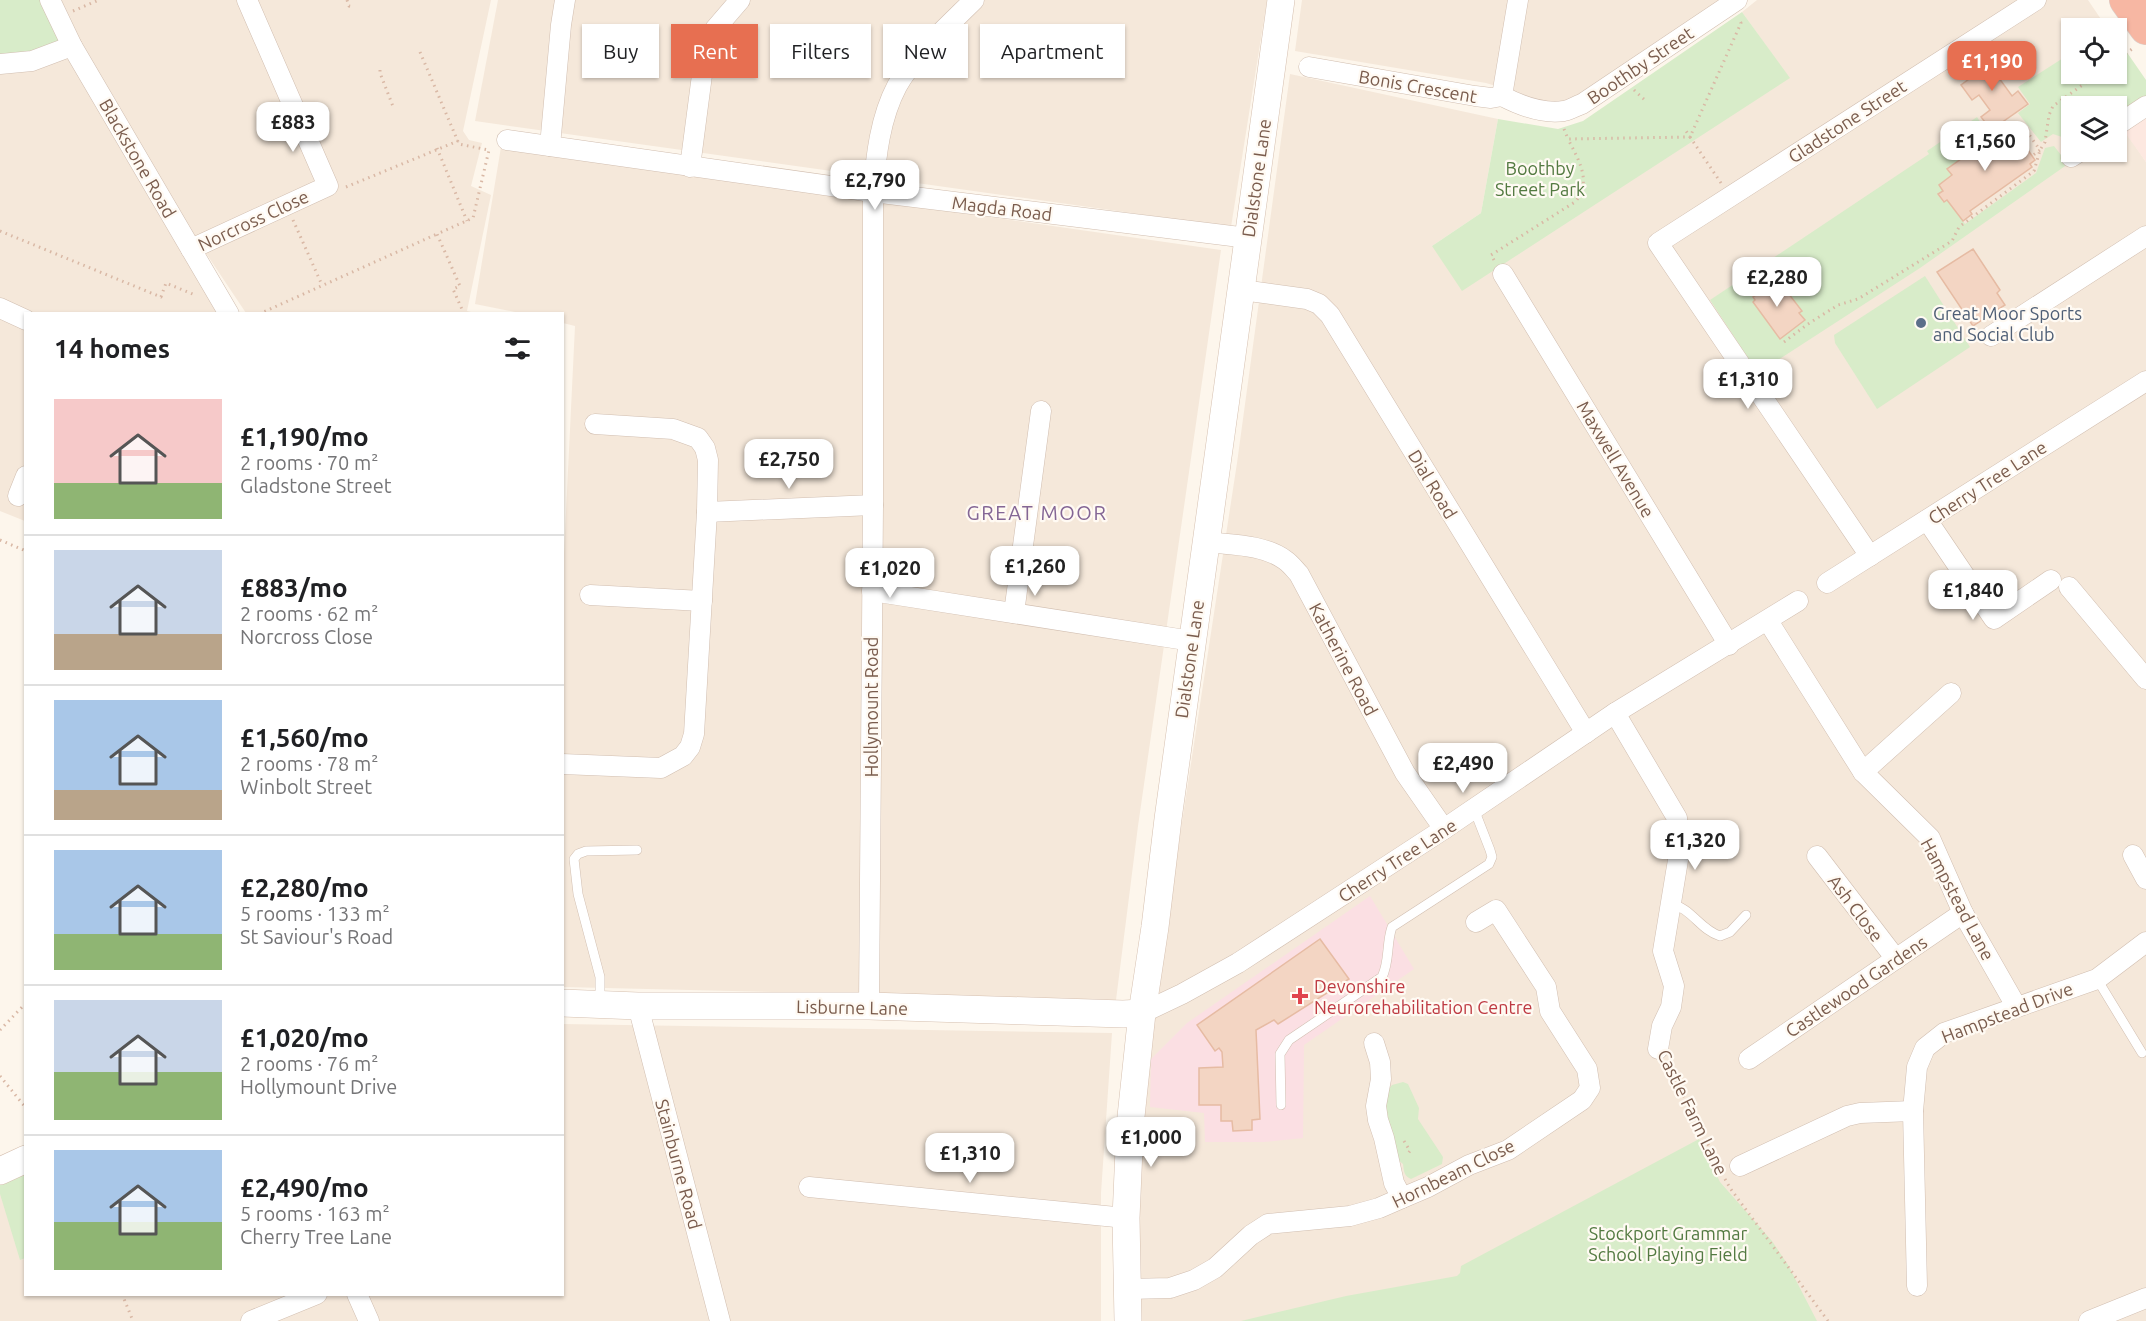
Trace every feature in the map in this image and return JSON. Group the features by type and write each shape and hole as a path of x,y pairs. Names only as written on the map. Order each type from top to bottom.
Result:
{"highway":[{"path":"2126,0 2146,28"}],"street":[{"name":"Norcross Close","path":"190,249 328,186 247,0"},
{"path":"550,146 565,0"},
{"path":"690,167 705,52 715,29 740,0"},
{"name":"Hollymount Road","path":"869,1006 873,192 876,154 882,127 898,85 918,59 974,0"},
{"name":"Dialstone Lane","path":"1128,1321 1126,1218 1130,1126 1142,1013 1281,0"},
{"name":"Bonis Crescent","path":"1309,67 1475,96 1491,98 1502,96 1518,0"},
{"name":"Gladstone Street","path":"1870,556 1658,243 2036,0"},
{"name":"Boothby Street","path":"1502,96 1515,103 1549,111 1564,111 1582,104 1733,2"},
{"name":"Blackstone Road","path":"54,9 72,46 227,310"},
{"path":"0,64 32,61 72,46"},
{"path":"2127,119 2146,106"},
{"name":"Magda Road","path":"507,140 873,192 1248,238"},
{"path":"1991,336 2146,236"},
{"name":"Maxwell Avenue","path":"1503,274 1729,645"},
{"name":"Dial Road","path":"1242,290 1307,299 1319,304 1330,315 1586,733"},
{"path":"0,308 24,319"},
{"name":"Cherry Tree Lane","path":"1827,583 2146,381"},
{"path":"1014,613 1041,411"},
{"path":"564,764 661,768 683,756 690,747 694,734 707,512 708,460 705,448 698,438 673,429 595,423"},
{"path":"18,496 24,481"},
{"path":"707,512 873,505"},
{"path":"1927,520 1995,619 2060,584 2146,679"},
{"name":"Katherine Road","path":"1206,542 1271,552 1286,560 1299,574 1405,773 1444,829"},
{"path":"872,591 1192,641"},
{"path":"590,594 702,601"},
{"name":"Cherry Tree Lane","path":"1142,1013 1238,963 1444,829 1615,713 1798,601"},
{"name":"Hampstead Lane","path":"1768,621 1863,772 1930,838 1963,913 2016,1006"},
{"path":"1863,772 1951,693"},
{"name":"Castle Farm Lane","path":"1615,713 1677,818 1680,848 1663,951 1674,986 1671,1007 1662,1026 1658,1049"},
{"path":"2133,855 2146,879"},
{"name":"Ash Close","path":"1817,856 1896,959"},
{"name":"Hornbeam Close","path":"1128,1289 1170,1288 1194,1280 1215,1268 1251,1235 1268,1224 1350,1216 1402,1198 1469,1165 1508,1150 1582,1100 1590,1088 1587,1069 1550,1011 1546,987 1497,910 1476,922"},
{"name":"Castlewood Gardens","path":"1749,1059 1963,913"},
{"name":"Hampstead Drive","path":"1917,1286 1926,1233 1913,1111 1917,1067 1925,1048 1932,1040 1944,1033 2097,979 2146,942"},
{"name":"Lisburne Lane","path":"564,1002 638,1006 869,1006 1142,1013"},
{"name":"Stainburne Road","path":"638,1006 720,1321"},
{"path":"1374,1042 1380,1062 1381,1079 1376,1106 1378,1120 1394,1183 1402,1198"},
{"path":"1753,1165 1847,1116 1860,1113 1913,1111"},
{"path":"0,1171 24,1160"},
{"path":"809,1187 1126,1218"},
{"path":"251,1321 312,1296"},
{"path":"358,1296 369,1321"},
{"path":"2089,1321 2146,1298"}],"lane":[{"path":"1281,1105 1280,1054 1289,1040 1382,976 1388,965 1387,949 1392,927 1489,864 1492,856 1474,809"},
{"path":"600,1004 600,977 578,894 574,859 578,854 586,851 637,850"},
{"path":"1670,904 1679,905 1711,932 1720,936 1730,932 1746,915"},
{"path":"2097,979 2142,1053"}],"path":[{"path":"54,9 99,0"},
{"path":"347,0 349,6 354,7"},
{"path":"1690,137 1741,23 1733,2"},
{"path":"420,52 459,144 489,150 507,140"},
{"path":"380,70 394,110"},
{"path":"1784,342 1838,305 1858,299 1952,241 1959,227 2034,171 2040,150 2045,142 2049,115 2053,106 2084,84"},
{"path":"1503,274 1491,255 1575,202 1584,187 1582,169 1563,128 1564,111"},
{"path":"2017,135 2025,129 2040,150"},
{"path":"1686,131 1730,196"},
{"path":"1568,139 1690,137"},
{"path":"328,186 337,191 458,141"},
{"path":"437,148 467,221"},
{"path":"263,312 473,218 489,150"},
{"path":"2032,156 2040,150"},
{"path":"286,205 322,285"},
{"path":"0,231 160,297 166,283 227,310"},
{"path":"437,234 460,286 453,289 463,312"},
{"path":"0,540 24,550"},
{"path":"0,1030 24,1005"},
{"name":"Castle Farm Lane","path":"1658,1049 1730,1188 1828,1321"},
{"path":"0,1076 24,1106"},
{"path":"123,1296 133,1321"}],"shaded area":[{"path":"0,0 42,0 219,312 24,312 24,521 0,511"},
{"path":"58,0 491,0 463,131 469,140 482,143 471,186 491,195 467,311 471,312 245,312 155,177"},
{"path":"498,0 1267,0 1231,227 475,121"},
{"path":"1302,0 1726,0 1664,44 1561,106 1486,83 1295,51"},
{"path":"1757,0 2088,0 2100,18 2061,18 2061,84 2127,84 2127,78 2146,85 2127,118 2127,96 2061,96 2061,162 2127,162 2127,134 2146,162 2146,1321 1138,1321 1139,1123 1156,992 1237,463 1290,74 1498,119 1481,213 1432,246 1789,78 1742,12"},
{"path":"2146,110 2146,162 2127,135 2127,123"},
{"path":"501,147 1221,250 1138,826 1116,1000 564,987 564,554 575,326 564,323 564,312 515,312 475,304"},
{"name":"Devonshire Neurorehabilitation Centre","path":"1370,896 1414,969 1304,1045 1303,1138 1264,1142 1205,1142 1204,1113 1150,1107 1151,1059 1187,1023"},
{"path":"564,1024 1112,1033 1101,1193 1101,1321 0,1321 0,1187 24,1175 24,1296 564,1296"}],"green space":[{"path":"0,0 50,0 72,46 0,64"},
{"name":"Boothby Street Park","path":"1742,12 1790,78 1462,291 1432,246 1481,213 1498,119 1558,129 1583,121"},
{"path":"2127,52 2146,80 2146,98 2127,110 2127,96 2061,96 2061,137 2053,134 2041,142 2018,113 2030,104 2018,87 2061,59 2061,84 2127,84"},
{"path":"1977,117 1991,138 1947,169 1952,175 1939,185 1943,191 1938,195 1943,202 1947,200 1965,224 2036,173 2045,148 2054,146 2061,155 2061,162 2068,164 1920,268 1758,373 1710,300 1929,154 1927,151"},
{"path":"1925,276 1970,347 1877,409 1835,343 1834,335"},
{"path":"1403,1082 1408,1084 1419,1108 1418,1119 1443,1157 1442,1164 1411,1179 1407,1177 1403,1164 1396,1158 1397,1150 1385,1123 1386,1092 1392,1085"},
{"name":"Stockport Grammar School Playing Field","path":"1699,1139 1720,1182 1772,1241 1788,1265 1817,1321 1241,1321 1346,1296 1457,1276 1461,1266"},
{"path":"24,1159 24,1258 20,1260 0,1194 0,1171"}],"building":[{"path":"1982,56 1990,67 1999,61 2004,68 1996,74 2012,96 2018,91 2028,104 1991,130 1981,117 1990,110 1979,95 1972,100 1961,85 1969,79 1962,70"},
{"path":"2013,129 2035,160 2030,164 2032,167 1970,211 1972,214 1963,221 1947,200 1944,202 1938,194 1943,191 1939,185 1952,175 1947,169 2002,130 2006,135"},
{"path":"1973,249 2000,290 1997,293 2005,305 1973,326 1937,272"},
{"path":"1765,279 1771,286 1776,283 1782,291 1785,289 1802,311 1799,313 1805,320 1780,339 1753,302 1755,300 1753,297 1756,295 1752,290"},
{"path":"1320,939 1349,979 1278,1024 1274,1020 1256,1030 1260,1119 1252,1120 1252,1130 1233,1131 1232,1121 1221,1121 1221,1105 1199,1105 1199,1068 1223,1067 1222,1052 1219,1048 1215,1051 1197,1025"}],"place":[{"name":"Great Moor Sports and Social Club","path":"1921,323"},
{"name":"Devonshire Neurorehabilitation Centre","path":"1300,996"}],"district":[{"name":"GREAT MOOR","path":"1037,512"}]}
